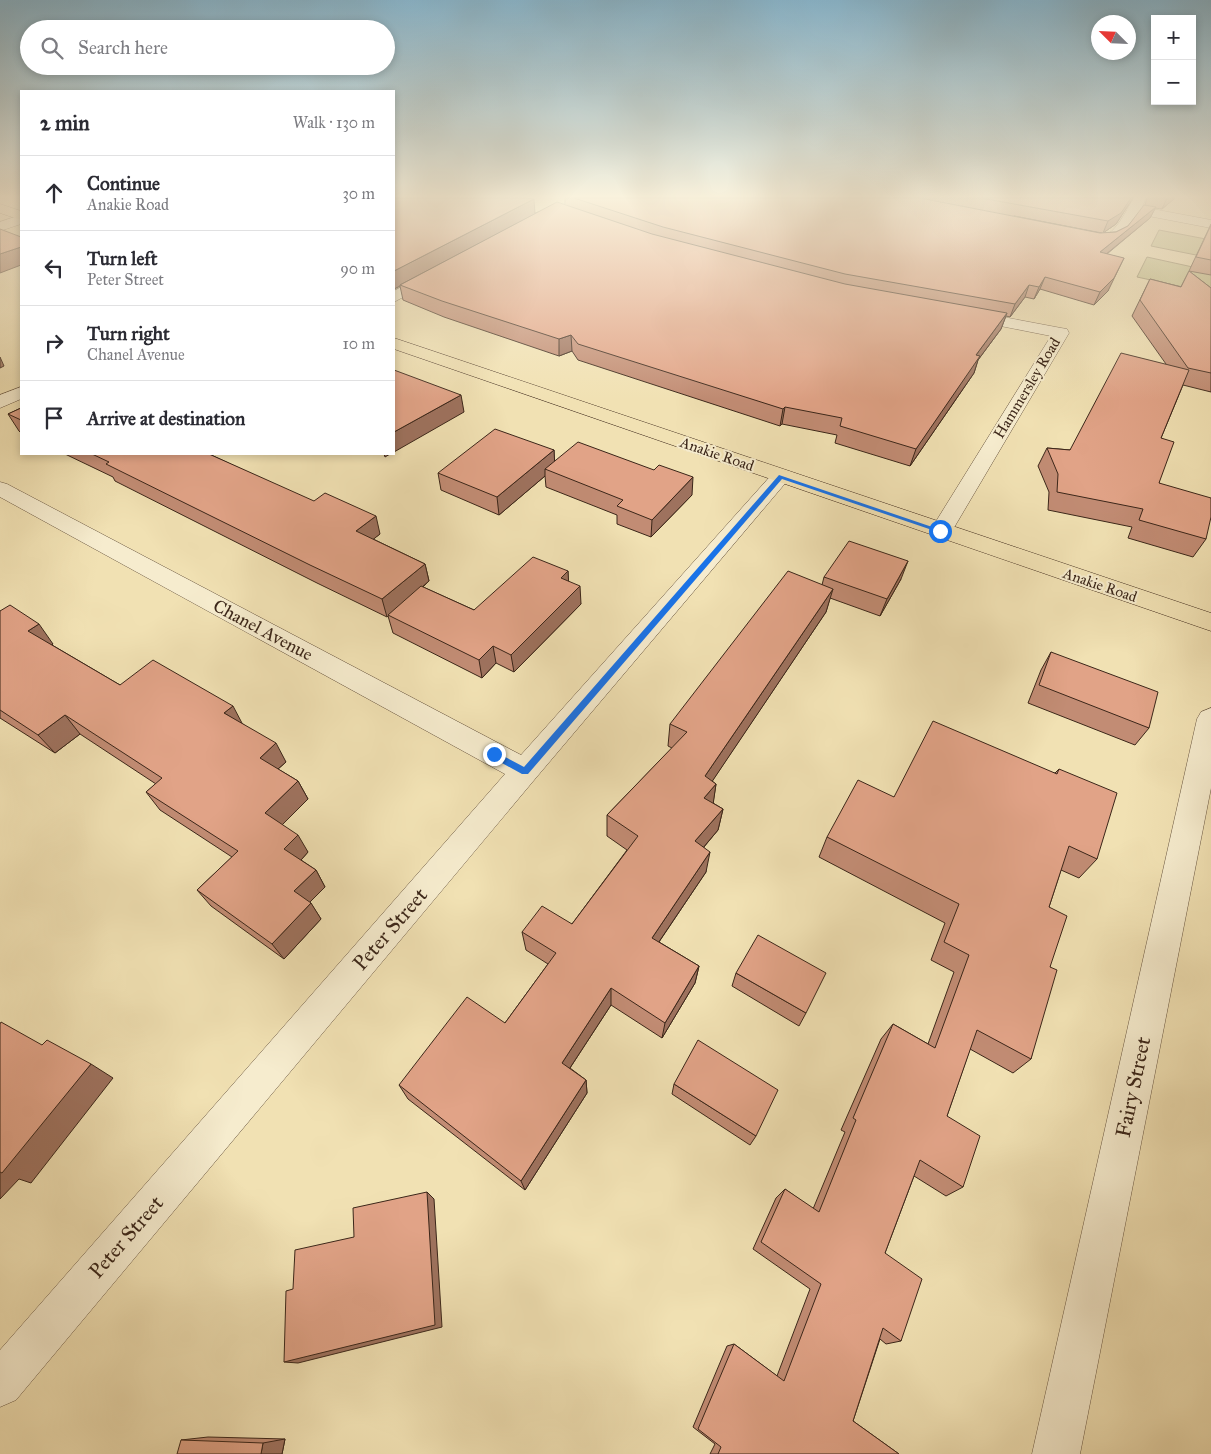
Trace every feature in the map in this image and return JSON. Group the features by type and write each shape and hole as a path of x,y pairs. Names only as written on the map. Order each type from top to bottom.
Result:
{"main road":[{"name":"Anakie Road","path":"395,343 1211,622"}],"street":[{"path":"395,297 445,270"},
{"name":"Hammersley Road","path":"940,531 1061,333 954,313"},
{"path":"0,402 20,392"},
{"name":"Peter Street","path":"0,1384 525,771 781,476"},
{"name":"Chanel Avenue","path":"0,488 525,771"},
{"name":"Fairy Street","path":"1056,1454 1211,720"}],"green space":[{"path":"1143,266 1187,266 1211,271 1211,293 1137,277"}],"building":[{"path":"395,266 404,266 395,270"},
{"path":"436,266 775,266 845,284 1007,313 976,355 980,356 916,449 840,426 842,418 785,407 783,409 578,344 571,335 559,339 442,301 400,285"},
{"path":"813,266 1120,266 1114,278 1100,292 1045,277 1039,287 1029,285 1015,304 845,274"},
{"path":"1189,271 1211,288 1211,373 1188,368 1140,300 1150,279 1181,287"},
{"path":"1121,353 1189,370 1161,438 1174,442 1159,483 1211,498 1211,517 1206,539 1139,520 1143,509 1057,492 1058,474 1047,448 1070,450"},
{"path":"395,370 461,395 395,431"},
{"path":"20,408 20,420 8,414"},
{"path":"495,429 554,450 497,497 438,473"},
{"path":"578,442 654,470 659,465 693,477 652,520 617,506 623,500 545,469"},
{"path":"94,455 211,455 314,501 325,493 376,516 356,531 425,564 382,599 106,464 109,462"},
{"path":"849,541 908,561 887,599 824,577"},
{"path":"533,557 568,571 561,578 580,586 511,655 493,646 479,660 388,615 421,586 474,610"},
{"path":"788,571 833,589 705,776 716,784 704,798 723,809 695,841 710,852 652,938 699,966 665,1023 611,988 562,1063 586,1080 521,1181 399,1085 467,997 505,1023 556,953 522,932 542,906 572,924 638,836 607,815 687,732 670,724"},
{"path":"10,605 39,624 28,631 120,685 153,660 233,706 224,713 276,743 260,758 298,781 265,813 298,835 284,849 316,870 294,891 311,903 272,944 197,890 238,851 146,792 162,778 65,715 38,735 0,710 0,611"},
{"path":"1051,652 1158,692 1149,728 1039,685"},
{"path":"933,721 1057,774 1059,769 1117,793 1097,859 1069,846 1049,907 1067,916 1050,967 1057,970 1031,1059 977,1030 947,1116 980,1136 963,1187 920,1160 885,1253 922,1279 901,1341 883,1328 853,1421 899,1454 718,1454 721,1447 698,1429 734,1344 784,1381 821,1284 761,1242 785,1189 819,1212 856,1120 853,1118 893,1024 935,1048 969,955 944,942 959,904 827,837 858,780 894,797"},
{"path":"758,935 826,973 806,1013 736,973"},
{"path":"1,1022 42,1045 47,1040 91,1064 2,1173 0,1172"},
{"path":"698,1040 778,1090 756,1136 674,1084"},
{"path":"427,1192 435,1325 284,1362 286,1291 293,1289 295,1250 354,1237 353,1208"},
{"path":"181,1440 263,1443 261,1454 177,1454"}],"route":[{"path":"494,754 525,771 781,476 940,531"}]}
